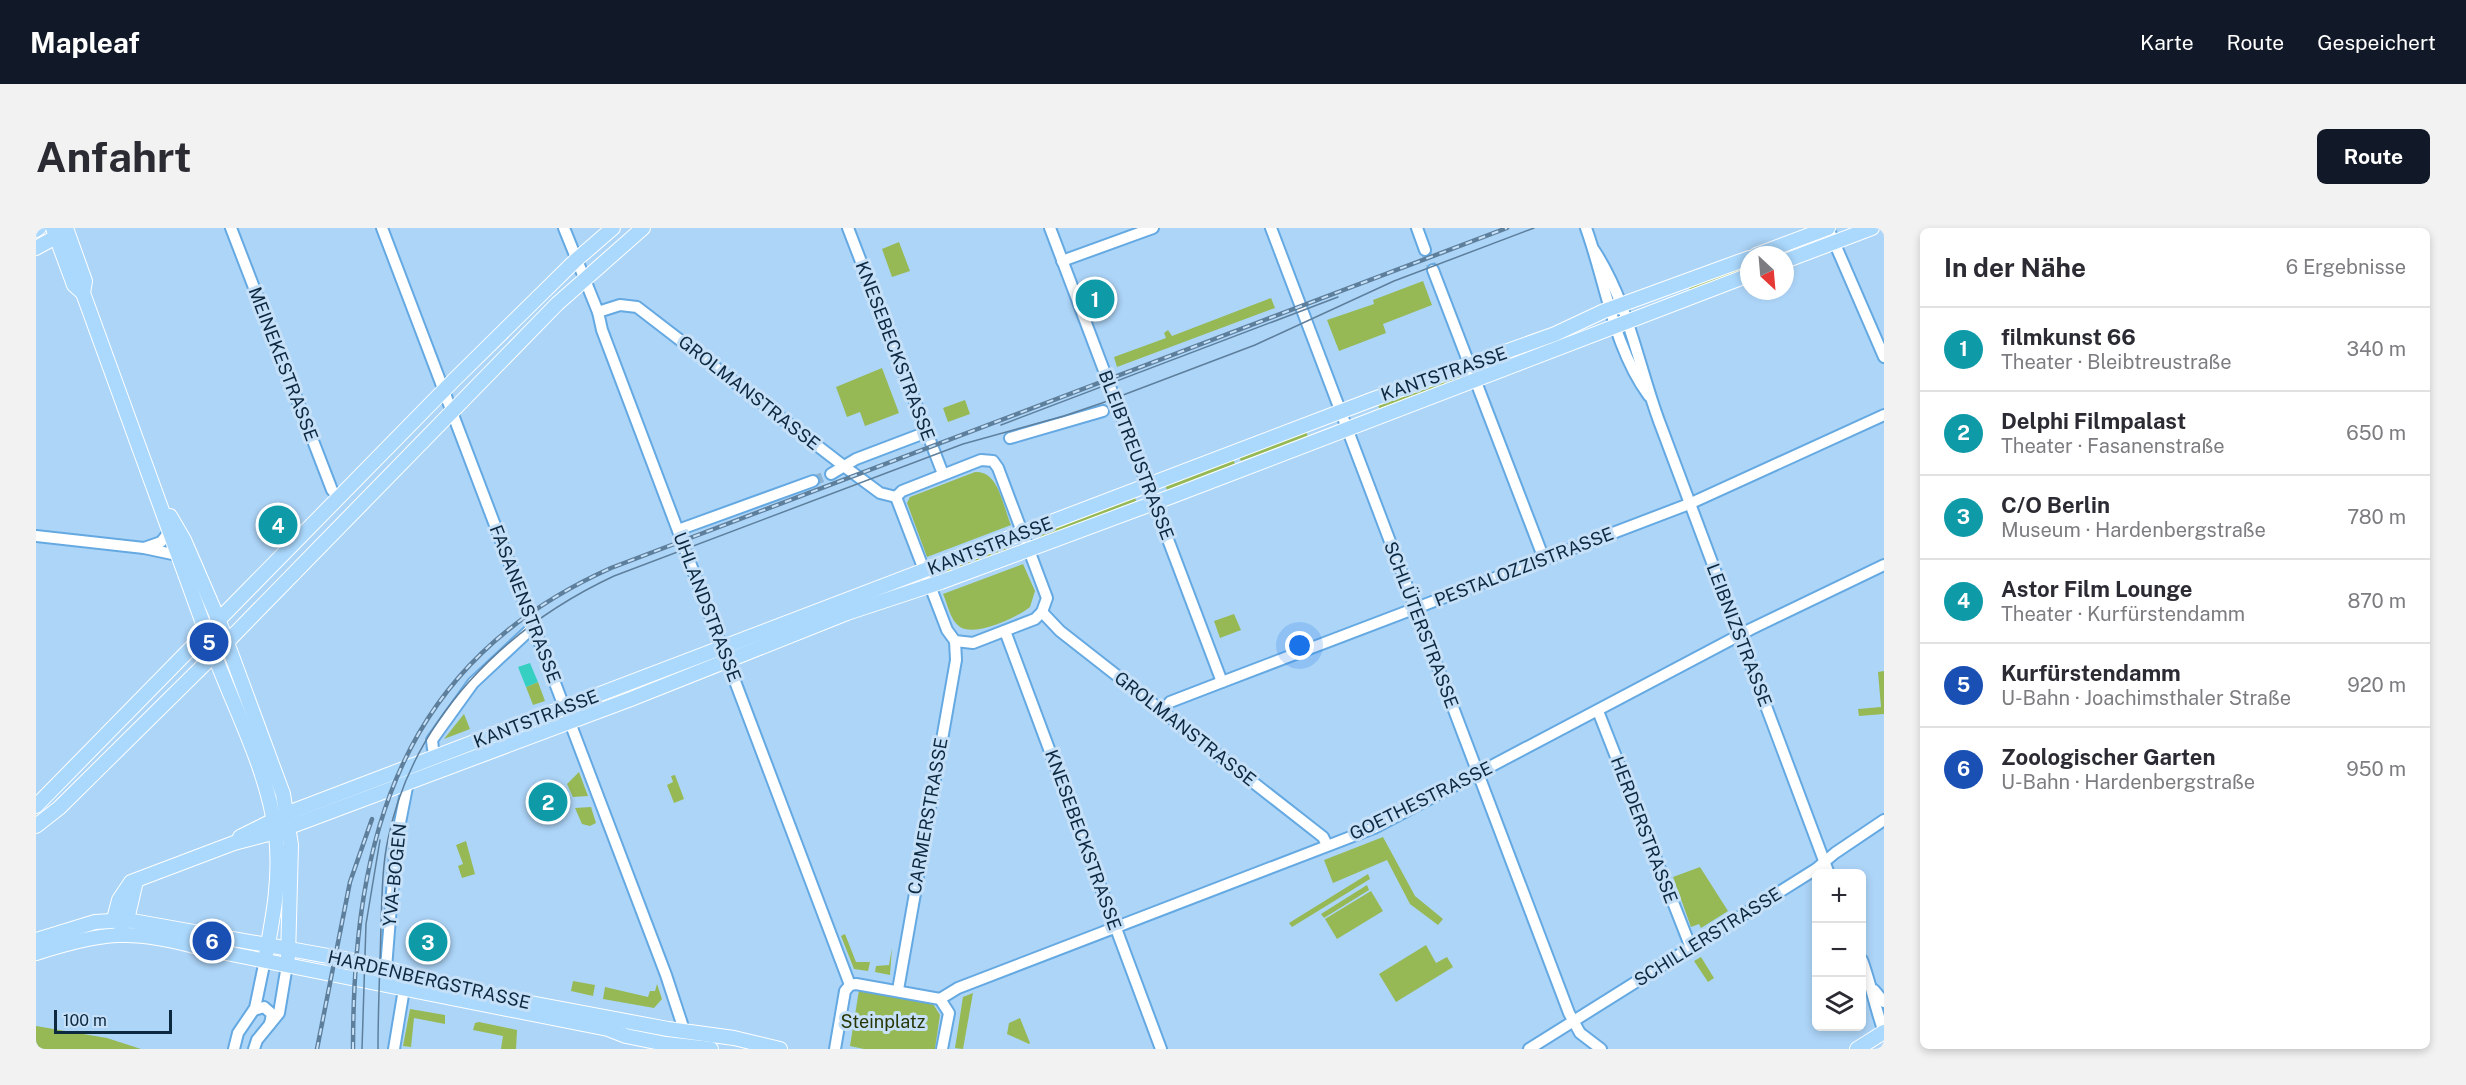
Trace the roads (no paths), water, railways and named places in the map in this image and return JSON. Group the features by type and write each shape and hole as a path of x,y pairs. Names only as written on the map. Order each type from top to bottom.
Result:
{"main road":[{"path":"36,806 444,390 576,260 613,228"},
{"path":"36,826 59,808 227,642 452,411 585,279 643,228"},
{"path":"1780,246 1828,228"},
{"path":"1794,258 1872,228"},
{"path":"36,248 63,230 85,281 83,293 159,498 177,555 254,754 274,826 277,900 265,960"},
{"name":"KANTSTRASSE","path":"289,820 408,782 570,722 725,655 1023,533 1469,363 1492,358 1616,307 1740,261"},
{"name":"KANTSTRASSE","path":"118,924 136,881 564,708 929,586 1476,381 1740,278"},
{"path":"159,498 184,540 219,621 289,820 289,949 286,965"},
{"path":"36,940 118,924"},
{"path":"36,953 118,924"},
{"name":"HARDENBERGSTRASSE","path":"118,924 289,949 386,968 451,988 734,1038 780,1049"},
{"name":"HARDENBERGSTRASSE","path":"118,924 157,936 286,965 688,1048 711,1049"},
{"path":"1857,1049 1884,1032"}],"street":[{"name":"MEINEKESTRASSE","path":"231,228 328,481 339,498"},
{"name":"FASANENSTRASSE","path":"382,228 570,722 685,1031 688,1048"},
{"name":"UHLANDSTRASSE","path":"564,228 598,312 602,330 850,985"},
{"name":"KNESEBECKSTRASSE","path":"848,228 943,474"},
{"name":"BLEIBTREUSTRASSE","path":"1050,228 1222,682"},
{"path":"1062,261 1153,228"},
{"name":"SCHLÜTERSTRASSE","path":"1271,228 1573,1022"},
{"path":"1417,228 1425,250"},
{"name":"LEIBNIZSTRASSE","path":"1586,228 1594,250 1606,268 1622,324 1647,380 1649,396 1827,869"},
{"path":"1828,228 1884,357"},
{"path":"1433,270 1544,559"},
{"name":"GROLMANSTRASSE","path":"598,312 621,305 637,307 880,493 896,497"},
{"path":"1007,439 1118,406"},
{"name":"PESTALOZZISTRASSE","path":"1163,711 1170,702 1689,504 1884,415"},
{"path":"831,474 856,459 927,432"},
{"path":"981,460 993,461 1047,598 1042,612 1035,619 973,643 955,641 943,623 896,497 902,491 943,474 981,460"},
{"path":"678,530 813,481"},
{"path":"144,548 160,542 169,532"},
{"path":"36,536 144,548 177,555"},
{"name":"GOETHESTRASSE","path":"940,999 958,987 1374,828 1740,636 1884,565"},
{"name":"GROLMANSTRASSE","path":"1042,612 1060,631 1323,837 1327,846"},
{"path":"433,749 432,740 473,683 533,627"},
{"name":"KNESEBECKSTRASSE","path":"1005,631 1161,1049"},
{"name":"CARMERSTRASSE","path":"898,990 956,660 955,641"},
{"name":"HERDERSTRASSE","path":"1598,711 1691,948"},
{"name":"YVA-BOGEN","path":"386,968 396,843 408,782"},
{"name":"SCHILLERSTRASSE","path":"1529,1049 1816,869 1824,861 1884,820"},
{"path":"234,1049 238,1033 254,1010 265,960"},
{"path":"254,1049 279,1013 286,965"},
{"path":"1866,970 1874,990 1876,1010 1884,1032"},
{"path":"835,1049 845,992 850,985 856,984 940,999 948,1013 942,1049"},
{"path":"394,1049 404,989"},
{"path":"1874,990 1884,1002"},
{"path":"254,1010 264,1007 268,1010 272,1014 270,1024"},
{"path":"1573,1022 1580,1032 1601,1049"}],"tunnel":[{"path":"1425,250 1433,270"},
{"path":"813,481 831,474"}],"tram line":[{"path":"378,1049 383,871 388,839 400,795 419,754 442,716 470,681 501,650 536,622 574,597 614,576 963,444 1102,403 1255,345 1394,281 1534,228"},
{"path":"1001,425 1338,297"},
{"path":"362,1049 366,924 380,840"}],"railway":[{"path":"353,1049 355,971 364,897 379,828 403,764 437,706 482,653 539,607 611,568 1507,228"},
{"path":"317,1049 350,882 372,819"}],"place":[{"name":"filmkunst 66","path":"1095,299"},
{"name":"Astor Film Lounge","path":"278,525"},
{"name":"Kurfürstendamm","path":"209,642"},
{"name":"Delphi Filmpalast","path":"548,802"},
{"name":"Zoologischer Garten","path":"212,941"},
{"name":"C/O Berlin","path":"428,942"}],"park label":[{"name":"Steinplatz","path":"883,1022"}]}
